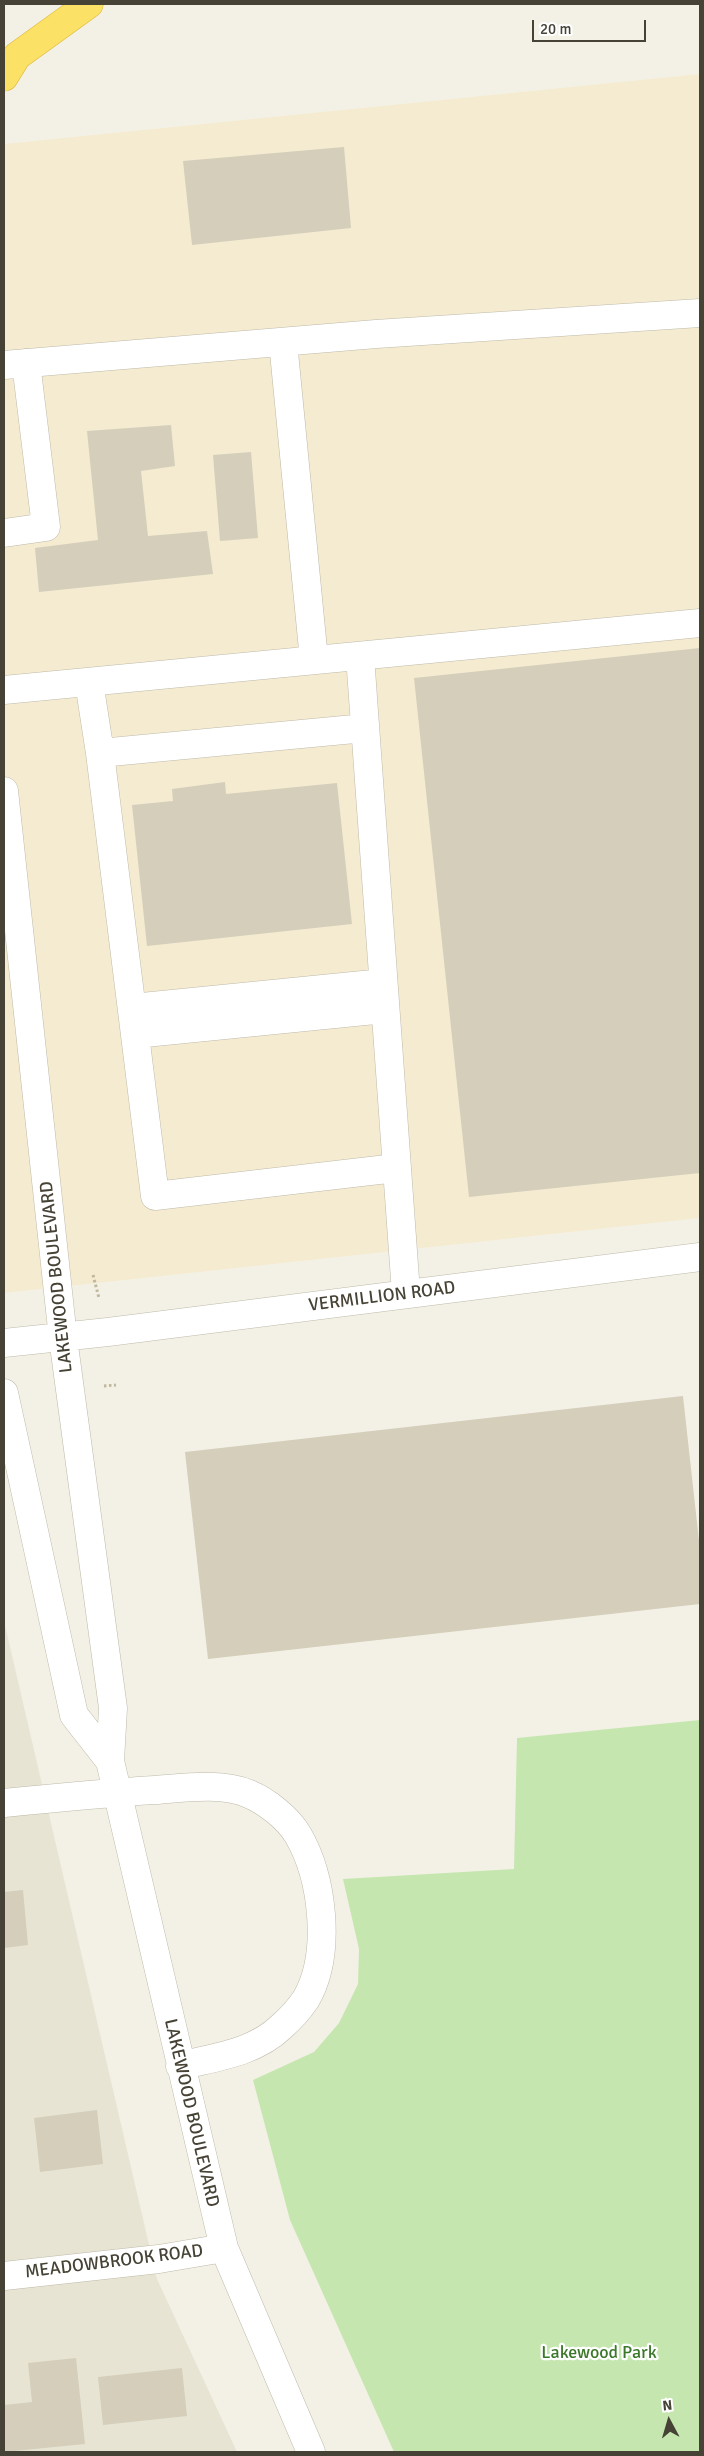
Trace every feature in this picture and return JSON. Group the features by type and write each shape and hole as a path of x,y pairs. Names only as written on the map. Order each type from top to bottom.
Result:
{"highway":[{"path":"4,77 17,56 89,4"}],"street":[{"path":"4,533 46,527 15,364 283,342 700,313"},
{"path":"283,342 314,660"},
{"path":"4,690 700,623"},
{"path":"360,656 406,1293"},
{"path":"89,682 100,753 155,1196 396,1168"},
{"path":"100,753 365,728"},
{"name":"LAKEWOOD BOULEVARD","path":"4,791 63,1338 113,1708 110,1761 224,2248 310,2452"},
{"path":"133,1021 384,996"},
{"name":"VERMILLION ROAD","path":"4,1343 63,1338 700,1257"},
{"name":"LAKEWOOD BOULEVARD","path":"4,1393 74,1715 110,1761"},
{"path":"4,1803 117,1792 216,1788 248,1793 274,1809 297,1834 312,1870 322,1918 320,1961 306,1999 281,2027 257,2046 180,2066"},
{"name":"MEADOWBROOK ROAD","path":"4,2276 159,2259 224,2248"}],"path":[{"path":"91,1269 108,1332"}],"shaded area":[{"path":"700,74 700,1218 4,1293 4,144"},
{"path":"4,1621 157,2279 237,2452 4,2452"}],"green space":[{"name":"Lakewood Park","path":"700,1720 700,2452 394,2452 290,2220 253,2080 314,2052 339,2023 358,1984 359,1949 343,1879 514,1869 517,1738"}],"building":[{"path":"344,147 351,228 192,245 183,161"},
{"path":"171,425 175,466 141,471 148,536 207,531 213,574 39,592 35,548 98,540 87,431"},
{"path":"251,452 258,538 220,541 213,455"},
{"path":"700,648 700,1173 469,1197 414,678"},
{"path":"225,782 226,794 337,783 352,924 147,946 132,805 173,801 172,789"},
{"path":"683,1396 700,1550 700,1604 208,1659 185,1452"},
{"path":"23,1890 28,1945 4,1948 4,1892"},
{"path":"97,2110 103,2164 40,2172 34,2118"},
{"path":"76,2358 85,2444 4,2452 4,2405 32,2402 28,2363"},
{"path":"182,2368 187,2416 103,2425 98,2377"}]}
